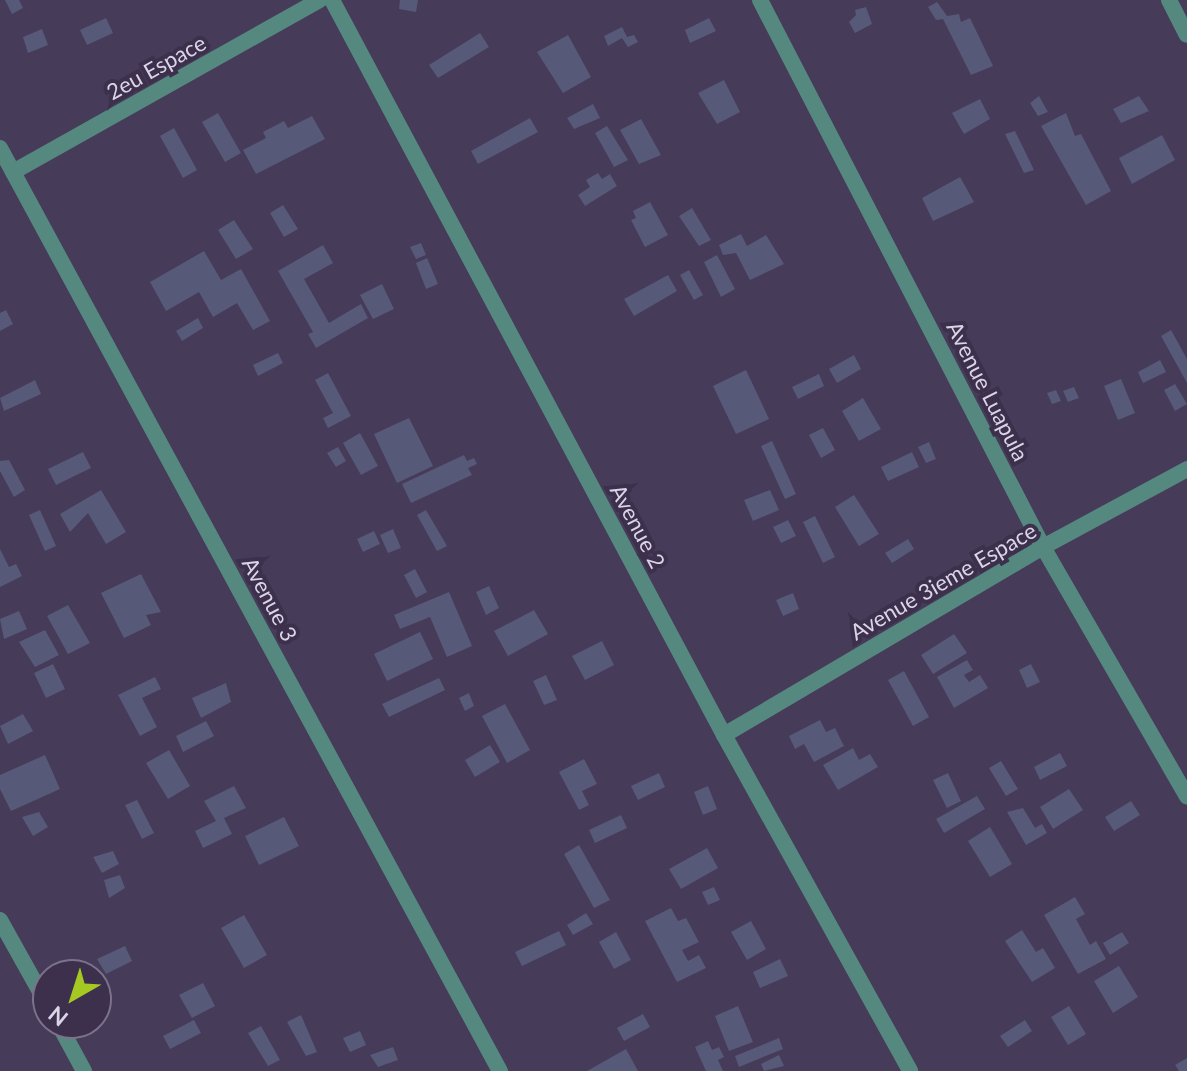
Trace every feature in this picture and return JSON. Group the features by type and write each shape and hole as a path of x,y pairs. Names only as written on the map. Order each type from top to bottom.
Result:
{"street":[{"name":"2eu Espace","path":"13,172 320,0"},
{"name":"Avenue 2","path":"332,0 724,735 910,1071"},
{"name":"Avenue Luapula","path":"760,0 1043,547 1187,796"},
{"path":"1169,0 1187,35"},
{"name":"Avenue 3","path":"0,148 500,1071"},
{"name":"Avenue 3ieme Espace","path":"724,735 1043,547 1187,469"},
{"path":"0,920 32,977"},
{"path":"67,1039 84,1071"}],"building":[{"path":"5,0 19,0 23,8 12,14"},
{"path":"400,0 418,0 416,12 399,9"},
{"path":"937,2 947,16 959,14 961,22 970,18 993,66 971,75 943,19 936,20 928,7"},
{"path":"866,7 872,24 855,33 849,22 856,15 855,10"},
{"path":"106,18 113,33 87,45 80,30"},
{"path":"709,18 716,31 690,43 685,30"},
{"path":"622,27 627,37 634,35 638,42 628,47 622,38 608,46 604,36"},
{"path":"42,29 48,45 28,53 23,37"},
{"path":"480,33 489,47 438,78 429,65"},
{"path":"568,35 591,77 563,93 537,52"},
{"path":"724,80 740,112 717,124 698,93"},
{"path":"1039,96 1048,112 1038,116 1030,103"},
{"path":"1139,96 1149,111 1121,123 1113,109"},
{"path":"980,99 990,119 964,134 952,113"},
{"path":"593,104 600,118 574,129 567,118"},
{"path":"218,113 241,153 225,162 202,122"},
{"path":"1066,113 1075,136 1081,134 1111,191 1086,205 1041,126"},
{"path":"312,116 325,139 256,174 243,150 266,138 263,132 284,121 288,128"},
{"path":"530,118 538,132 478,164 471,151"},
{"path":"641,119 661,155 639,164 620,130"},
{"path":"607,126 628,160 614,167 595,133"},
{"path":"174,128 197,170 183,178 160,136"},
{"path":"1015,131 1034,170 1024,173 1005,134"},
{"path":"1162,135 1175,160 1132,184 1119,158"},
{"path":"598,173 602,179 610,174 617,186 585,206 578,195 590,187 586,180"},
{"path":"960,177 974,202 933,221 922,198"},
{"path":"650,202 668,235 645,247 631,220 636,218 633,211"},
{"path":"283,205 298,229 284,237 270,213"},
{"path":"692,208 711,240 699,246 679,216"},
{"path":"234,220 253,249 236,259 218,230"},
{"path":"741,234 747,246 766,235 784,264 750,280 736,253 723,255 719,245"},
{"path":"421,243 426,255 416,259 410,247"},
{"path":"323,245 333,263 304,279 329,323 361,304 368,318 316,348 308,334 313,332 278,271"},
{"path":"204,251 221,280 241,269 270,321 253,330 237,303 213,317 199,292 166,311 150,282"},
{"path":"717,255 735,289 721,297 704,262"},
{"path":"427,258 438,284 426,289 416,263"},
{"path":"689,270 703,295 694,300 680,275"},
{"path":"668,275 677,291 634,316 624,299"},
{"path":"382,284 394,309 373,319 360,295"},
{"path":"6,310 13,324 0,331 0,313"},
{"path":"198,318 203,328 182,341 176,331"},
{"path":"1171,330 1187,359 1187,383 1161,336"},
{"path":"278,353 283,363 258,376 253,365"},
{"path":"854,355 861,369 837,383 829,369"},
{"path":"1160,360 1166,372 1143,383 1138,372"},
{"path":"746,370 769,419 736,434 713,386"},
{"path":"328,373 351,416 328,428 323,418 333,413 315,380"},
{"path":"819,374 824,386 798,399 792,387"},
{"path":"1121,379 1135,413 1118,420 1104,386"},
{"path":"35,380 41,394 4,411 0,398"},
{"path":"1175,384 1187,404 1175,411 1164,390"},
{"path":"1074,387 1079,398 1068,402 1063,391"},
{"path":"1056,390 1061,401 1052,404 1047,393"},
{"path":"863,398 881,429 859,441 842,411"},
{"path":"409,418 433,466 397,483 374,434"},
{"path":"823,428 835,450 821,458 809,435"},
{"path":"360,433 378,466 361,475 343,443"},
{"path":"772,441 796,494 785,499 761,446"},
{"path":"929,442 936,459 926,463 918,447"},
{"path":"338,447 346,461 336,467 327,453"},
{"path":"83,452 91,468 56,485 48,469"},
{"path":"912,452 919,467 888,481 881,467"},
{"path":"464,455 467,461 474,458 477,464 468,468 472,475 411,503 402,484"},
{"path":"9,460 25,490 14,497 0,471 0,461"},
{"path":"101,490 126,532 106,544 88,513 70,532 60,514"},
{"path":"770,490 779,510 753,521 744,500"},
{"path":"854,495 879,534 859,546 835,507"},
{"path":"40,510 56,546 45,551 29,515"},
{"path":"426,510 447,546 437,551 417,515"},
{"path":"815,516 835,557 823,563 803,522"},
{"path":"788,520 796,536 781,543 773,527"},
{"path":"393,529 401,548 388,553 380,535"},
{"path":"374,531 380,544 363,552 357,539"},
{"path":"908,539 914,549 892,563 885,553"},
{"path":"0,549 9,567 16,564 22,576 0,587"},
{"path":"415,569 427,592 416,598 404,575"},
{"path":"141,574 161,612 146,615 151,625 124,638 101,593"},
{"path":"489,586 499,608 486,615 476,592"},
{"path":"449,592 472,646 447,657 430,617 400,629 394,615"},
{"path":"793,593 799,609 783,616 776,600"},
{"path":"68,605 90,643 68,654 47,616"},
{"path":"534,610 548,634 508,656 494,631"},
{"path":"19,611 27,629 4,639 0,619"},
{"path":"45,630 59,655 35,667 19,642"},
{"path":"420,632 433,659 387,681 374,654"},
{"path":"954,634 967,653 933,674 921,655"},
{"path":"602,641 614,665 585,680 572,656"},
{"path":"967,660 973,670 964,675 969,682 980,675 988,688 954,708 937,677"},
{"path":"53,664 65,689 46,698 34,673"},
{"path":"1031,664 1040,682 1027,688 1019,670"},
{"path":"904,671 929,717 913,726 888,680"},
{"path":"546,675 557,700 544,705 533,681"},
{"path":"155,677 161,689 142,698 157,727 140,736 118,695"},
{"path":"439,678 445,690 389,717 382,704"},
{"path":"226,683 231,702 201,718 192,698"},
{"path":"469,693 474,706 465,711 459,698"},
{"path":"505,704 530,750 507,763 482,716"},
{"path":"23,714 33,731 8,744 0,726"},
{"path":"820,720 826,732 835,728 844,746 814,762 804,744 795,749 789,736"},
{"path":"206,721 214,736 183,752 176,736"},
{"path":"490,745 500,762 475,777 465,760"},
{"path":"853,748 859,760 870,754 878,767 838,790 823,765"},
{"path":"169,750 190,786 168,799 146,763"},
{"path":"1060,753 1067,766 1040,780 1034,767"},
{"path":"45,755 60,789 11,811 0,789 0,775"},
{"path":"584,759 597,784 582,791 589,805 579,810 559,772"},
{"path":"1001,761 1018,789 1006,796 989,768"},
{"path":"659,773 665,787 638,800 631,786"},
{"path":"948,773 961,801 947,808 933,780"},
{"path":"234,786 246,808 224,818 232,834 203,848 195,831 216,821 204,801"},
{"path":"708,786 717,809 703,815 694,792"},
{"path":"1069,789 1083,810 1053,829 1040,807"},
{"path":"977,796 985,809 944,833 936,819"},
{"path":"137,800 154,833 142,839 125,805"},
{"path":"1131,801 1140,815 1114,831 1105,817"},
{"path":"1023,808 1035,828 1042,824 1047,833 1026,845 1007,812"},
{"path":"39,812 48,827 33,836 22,817"},
{"path":"621,815 627,828 595,843 589,830"},
{"path":"284,817 299,846 259,865 245,836"},
{"path":"990,827 1012,864 990,877 968,841"},
{"path":"579,845 610,900 594,908 564,854"},
{"path":"707,848 718,868 681,889 669,869"},
{"path":"113,851 119,864 102,873 93,857"},
{"path":"120,875 125,888 109,898 104,880"},
{"path":"714,887 720,900 708,905 702,892"},
{"path":"1075,897 1085,914 1076,919 1090,945 1096,941 1106,959 1078,974 1044,915"},
{"path":"671,908 678,921 686,918 699,942 682,950 688,961 699,955 706,968 677,982 645,921"},
{"path":"586,913 593,924 573,935 567,925"},
{"path":"244,915 267,955 244,968 221,928"},
{"path":"751,921 766,949 747,960 731,932"},
{"path":"1022,930 1036,952 1043,948 1055,968 1032,982 1005,941"},
{"path":"559,931 566,945 522,966 515,952"},
{"path":"616,932 631,960 614,969 599,942"},
{"path":"1122,932 1129,943 1110,955 1103,943"},
{"path":"125,946 132,961 112,971 112,959 97,959"},
{"path":"780,959 788,976 760,988 753,972"},
{"path":"1119,966 1138,997 1113,1013 1094,981"},
{"path":"203,983 215,1006 192,1018 179,995"},
{"path":"738,1006 753,1042 729,1051 715,1016"},
{"path":"1069,1006 1086,1034 1068,1045 1051,1017"},
{"path":"643,1014 650,1027 624,1041 617,1028"},
{"path":"301,1015 317,1052 306,1056 287,1022"},
{"path":"194,1020 201,1033 170,1049 163,1036"},
{"path":"1025,1020 1032,1031 1008,1047 1000,1036"},
{"path":"261,1026 280,1060 268,1066 248,1033"},
{"path":"360,1031 366,1045 350,1052 343,1038"},
{"path":"779,1038 783,1049 739,1067 735,1056"},
{"path":"708,1041 712,1050 719,1047 724,1057 718,1060 723,1071 706,1071 695,1047"},
{"path":"393,1047 398,1060 378,1067 370,1055"},
{"path":"626,1049 638,1071 587,1071"},
{"path":"779,1055 784,1066 764,1071 761,1064"},
{"path":"1187,1058 1187,1071 1179,1071 1175,1065"}]}
